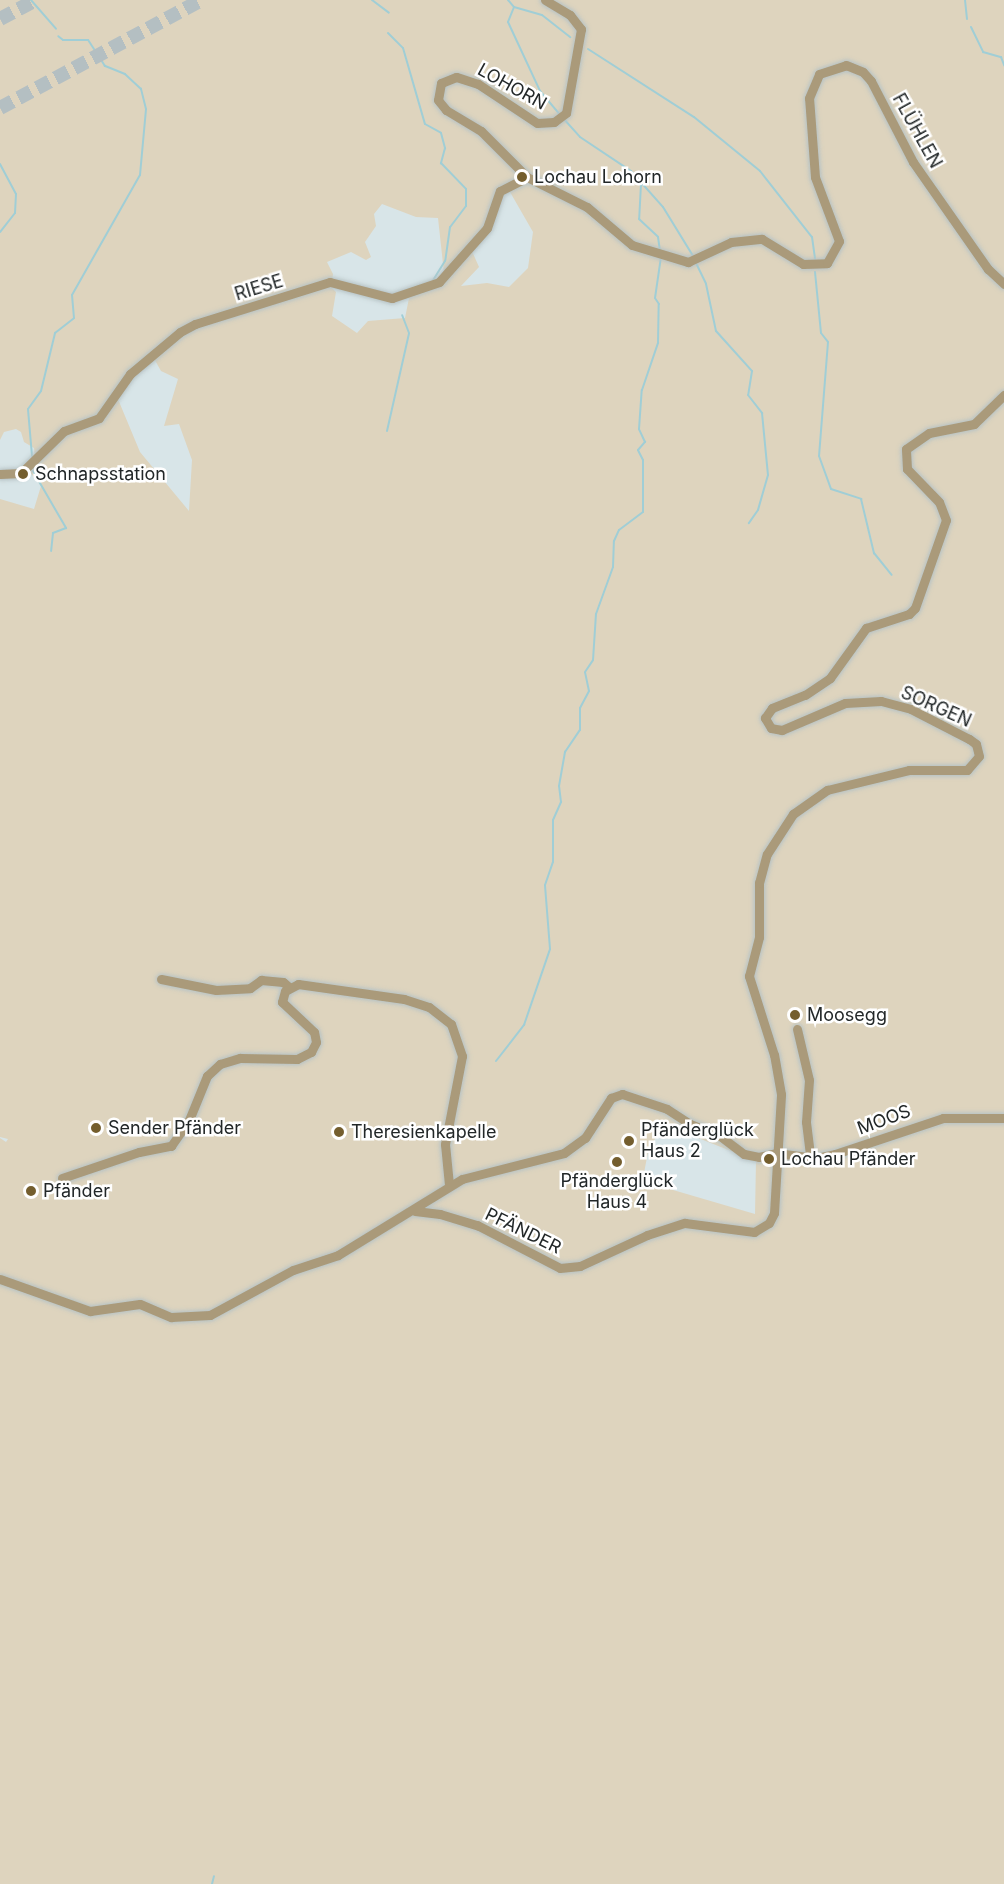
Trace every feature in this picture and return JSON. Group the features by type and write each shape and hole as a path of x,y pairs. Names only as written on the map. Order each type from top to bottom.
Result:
{"street":[{"name":"LOHORN","path":"545,0 570,15 581,29 563,116 547,124 528,119 467,80 449,78 438,87 438,100 446,110 481,131 527,177 587,207 632,245 660,254 690,261 731,242 754,239 770,242 811,267 822,266 832,258 839,241 815,177 809,116 810,89 819,74"},
{"name":"FLÜHLEN","path":"819,74 846,65 868,76 913,162 971,245 1004,284"},
{"name":"RIESE","path":"0,474 21,473 64,431 99,418 130,374 180,332 195,324 330,282 392,298 439,282 487,228 500,191 527,177"},
{"name":"SORGEN","path":"776,1153 779,1082 749,970 759,937 761,872 786,822 809,800 837,786 909,770 967,770 979,756 976,744 969,740 911,710 881,701 845,704 782,730 768,726 766,714 830,678 866,628 909,614 915,608 946,520 939,502 910,473 904,454 910,443 923,435 974,424 1004,395"},
{"path":"161,979 216,990 250,988 261,980 283,982 289,987 317,986 404,999 429,1007 451,1024 462,1056 445,1144 449,1185"},
{"path":"62,1178 139,1152 171,1146 189,1120 207,1076 220,1064 240,1058 297,1059 311,1052 316,1042 314,1032 282,1002 289,987"},
{"path":"797,1029 809,1080 806,1122 810,1157"},
{"path":"0,1279 90,1311 140,1304 171,1317 197,1318 293,1270 338,1255 386,1223 415,1211 449,1185 478,1173 564,1153 585,1138 611,1098 622,1094 667,1109 749,1156 764,1157 776,1153"},
{"name":"MOOS","path":"776,1153 810,1157 835,1154 931,1120 954,1116 1004,1118"},
{"name":"PFÄNDER","path":"415,1211 441,1214 477,1226 554,1266 574,1268 685,1223 761,1230 774,1214 776,1153"}],"shaded area":[{"path":"0,0 1004,0 1004,1884 0,1884 0,1138 6,1142 8,1139 0,1137 0,499 34,509 41,486 30,472 36,467 34,448 24,442 21,432 16,429 4,432 0,440","holes":["515,188 510,192 533,232 528,268 509,287 487,283 461,286 479,267 471,249 501,195","382,204 416,217 438,218 444,273 427,290 409,298 405,318 368,321 357,333 332,316 336,292 331,287 333,274 327,262 351,252 366,260 371,257 365,242 376,226 374,214","152,355 161,371 178,379 164,426 179,424 192,460 189,511 140,452 115,392","663,1124 756,1161 755,1214 656,1185 644,1173 648,1152"]}],"waterway":[{"path":"31,0 56,29"},
{"path":"372,0 389,13"},
{"path":"508,0 514,7 508,22 540,91 559,114"},
{"path":"965,0 967,19"},
{"path":"514,7 542,15 570,37"},
{"path":"971,27 983,52 1001,57 1004,65"},
{"path":"388,33 403,48 425,124 441,133 445,148 441,163 466,189 466,206 450,227 445,261 433,280"},
{"path":"32,456 28,409 41,391 55,333 74,318 72,295 140,175 146,109 141,89 125,74 105,66 88,40 63,40 58,36"},
{"path":"588,49 694,117 760,171 812,237 815,259"},
{"path":"563,118 580,137 631,171 663,207 693,256"},
{"path":"0,164 16,194 15,213 0,232"},
{"path":"641,184 639,219 658,237 660,251"},
{"path":"496,1061 524,1025 550,949 545,885 553,862 553,820 561,802 559,786 565,752 580,730 580,708 589,691 585,672 593,660 596,614 613,567 614,541 619,530 643,512 643,460 638,450 645,442 639,429 642,390 658,343 659,304 655,298 661,257"},
{"path":"695,261 706,284 716,331 752,371 748,395 762,413 768,475 758,510 749,523"},
{"path":"815,272 821,333 828,342 819,456 831,489 861,499 874,553 892,575"},
{"path":"387,431 409,333 402,315"},
{"path":"33,471 66,528 53,533 51,551"},
{"path":"212,1884 214,1876"}],"tunnel":[{"path":"0,19 35,0"},
{"path":"0,108 201,0"}],"place":[{"name":"Lochau Lohorn","path":"522,177"},
{"name":"Schnapsstation","path":"23,474"},
{"name":"Moosegg","path":"795,1015"},
{"name":"Sender Pfänder","path":"96,1128"},
{"name":"Theresienkapelle","path":"339,1132"},
{"name":"Pfänderglück Haus 2","path":"629,1141"},
{"name":"Lochau Pfänder","path":"769,1159"},
{"name":"Pfänderglück Haus 4","path":"617,1162"},
{"name":"Pfänder","path":"31,1191"}]}
